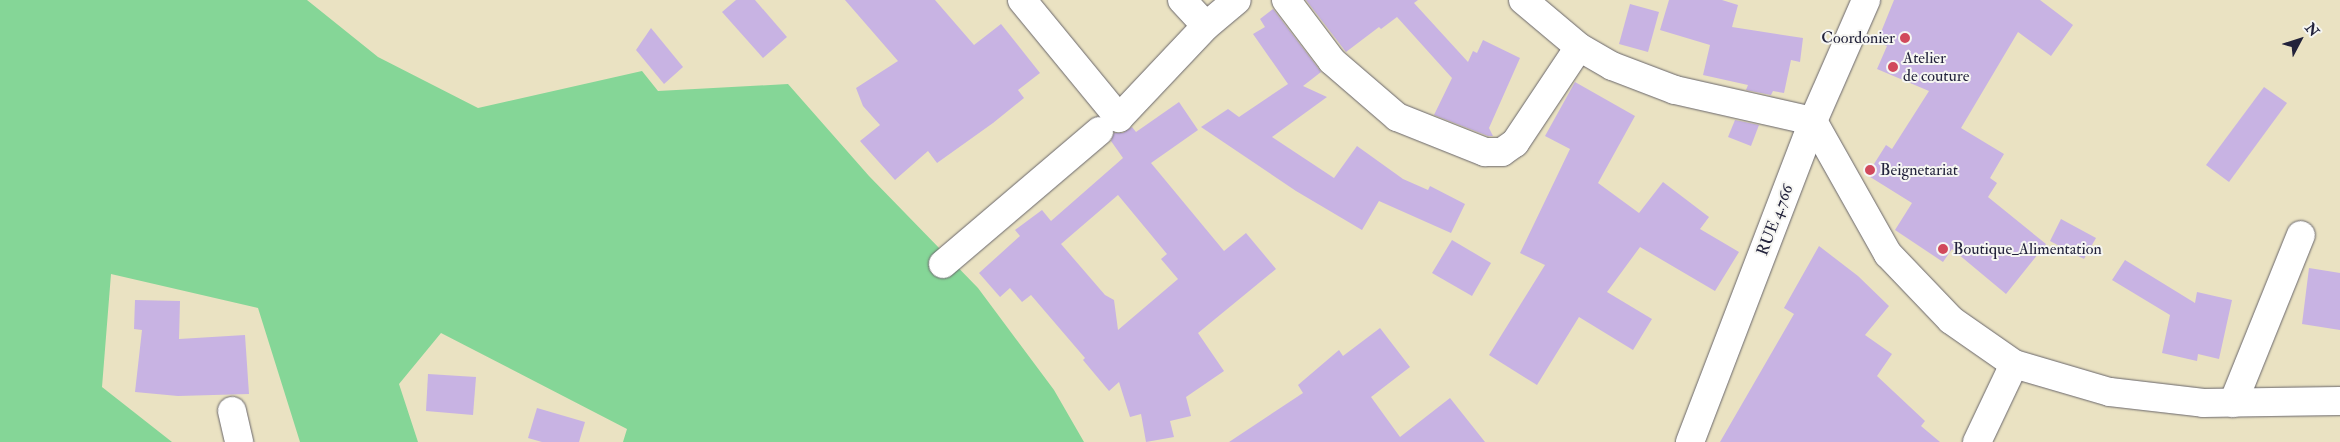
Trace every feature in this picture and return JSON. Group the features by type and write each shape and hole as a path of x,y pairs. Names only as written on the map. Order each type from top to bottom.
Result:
{"street":[{"path":"1022,0 1119,118 1206,26 1237,0"},
{"path":"1182,0 1206,26"},
{"path":"1286,0 1332,61 1397,117 1485,152 1502,152 1515,143 1579,47"},
{"path":"1523,0 1579,47 1612,66 1675,90 1813,121 1888,254 1951,320 2014,364 2110,392 2203,403 2340,401"},
{"name":"RUE 4.766","path":"1690,442 1813,121 1866,0"},
{"path":"944,264 1099,131"},
{"path":"2233,402 2301,235"},
{"path":"1977,442 2014,364"},
{"path":"232,412 239,442"}],"green space":[{"path":"0,0 307,0 378,57 478,108 642,71 658,91 788,84 869,176 978,288 1054,390 1084,442 623,442 627,429 441,333 399,384 418,442 300,442 258,308 111,274 102,387 172,442 0,442"}],"building":[{"path":"736,0 755,0 787,37 763,58 722,12"},
{"path":"845,0 935,0 974,45 1001,24 1040,73 1018,90 1024,98 993,123 937,163 928,151 895,180 860,141 880,125 863,106 856,88 898,61"},
{"path":"1306,0 1418,0 1414,3 1468,62 1473,51 1477,53 1483,40 1520,58 1489,128 1493,136 1488,136 1434,115 1452,78 1397,17 1381,29 1379,27 1346,52"},
{"path":"1669,0 1722,0 1738,5 1732,27 1803,38 1800,62 1791,60 1784,93 1773,91 1771,95 1746,90 1748,85 1703,75 1710,45 1660,30"},
{"path":"1894,0 2040,0 2073,25 2051,56 2018,32 1961,128 2004,154 1990,178 1997,183 1988,197 2046,244 2006,294 1952,249 1943,262 1895,230 1912,203 1867,175 1886,145 1892,149 1929,91 1877,69 1887,46 1877,42"},
{"path":"1630,4 1659,12 1648,52 1619,44"},
{"path":"1273,9 1321,72 1303,86 1327,97 1272,137 1334,178 1357,146 1403,179 1428,190 1430,186 1465,204 1451,233 1379,201 1362,230 1296,191 1201,127 1228,109 1239,117 1288,84 1253,34 1265,27 1260,19"},
{"path":"651,28 683,67 664,84 636,50"},
{"path":"1575,82 1635,116 1598,183 1639,213 1663,182 1709,217 1700,229 1739,252 1715,291 1640,247 1607,292 1652,319 1633,350 1579,317 1537,385 1489,355 1545,265 1520,253 1570,149 1545,136"},
{"path":"2264,87 2287,103 2229,182 2206,165"},
{"path":"1179,102 1198,130 1151,163 1224,251 1246,233 1276,269 1198,333 1224,371 1186,397 1191,416 1170,421 1174,437 1146,442 1141,414 1130,417 1119,382 1109,391 1083,360 1085,358 1031,295 1022,302 1010,288 1000,297 979,273 1020,236 1015,230 1042,210 1051,221 1123,158 1111,141 1114,133 1123,133 1132,127 1136,132","holes":["1118,195 1167,254 1161,259 1178,279 1118,330 1114,300 1105,295 1061,244"]},
{"path":"1735,120 1759,125 1751,146 1728,137"},
{"path":"2061,219 2096,238 2084,259 2050,241"},
{"path":"1452,240 1491,263 1472,296 1432,273"},
{"path":"1819,246 1858,276 1889,306 1865,335 1892,354 1877,376 1925,421 1921,426 1940,442 1720,442 1794,314 1784,308"},
{"path":"2125,260 2195,303 2197,292 2232,300 2219,359 2198,354 2197,361 2162,353 2170,315 2112,280"},
{"path":"2309,268 2340,273 2340,330 2302,324"},
{"path":"135,300 180,301 179,339 245,335 249,394 178,396 135,392 142,330 134,329"},
{"path":"1380,328 1410,367 1371,397 1400,437 1450,398 1485,442 1229,442 1303,393 1298,385 1339,350 1343,356"},
{"path":"428,374 476,377 473,415 426,411"},
{"path":"537,408 585,422 579,442 542,442 528,438"}],"place":[{"name":"Coordonier","path":"1905,38"},
{"name":"Atelier de couture","path":"1893,67"},
{"name":"Beignetariat","path":"1870,170"},
{"name":"Boutique_Alimentation","path":"1943,249"}]}
